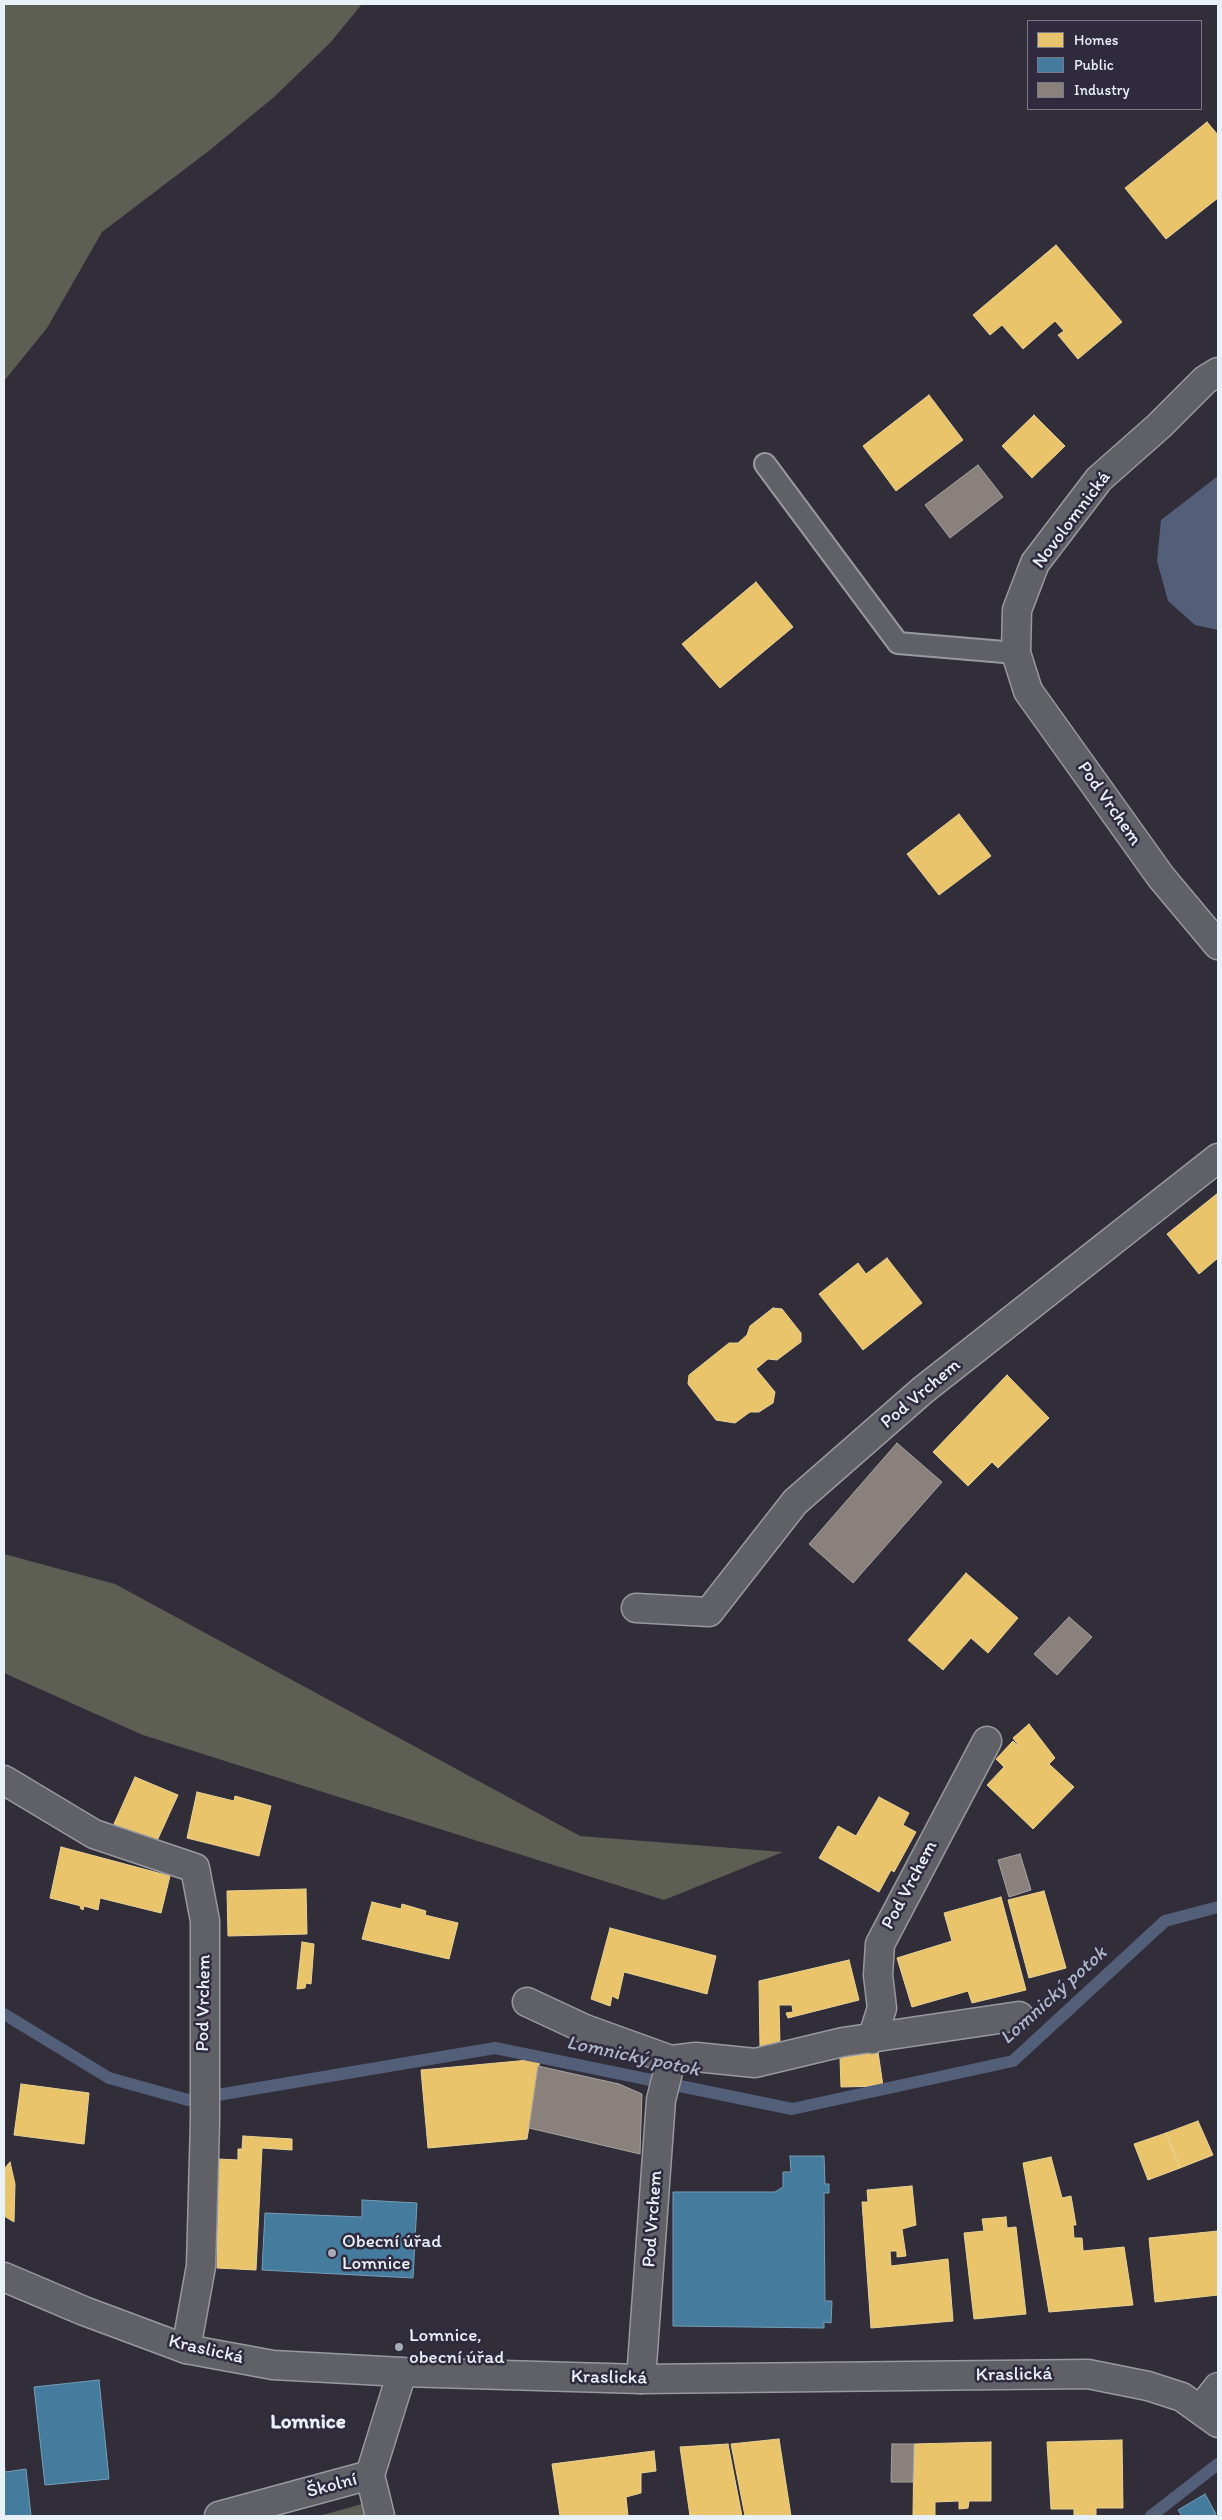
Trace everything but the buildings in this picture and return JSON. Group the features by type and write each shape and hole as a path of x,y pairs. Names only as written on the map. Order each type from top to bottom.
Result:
{"street":[{"name":"Novolomnická","path":"1016,653 1017,610 1035,563 1099,479 1159,426 1206,380 1218,372"},
{"name":"Pod Vrchem","path":"1016,653 1028,691 1161,877 1218,946"},
{"name":"Pod Vrchem","path":"636,1608 709,1612 796,1502 931,1384 1218,1158"},
{"name":"Pod Vrchem","path":"872,2039 882,2008 878,1975 880,1944 987,1741"},
{"name":"Pod Vrchem","path":"4,1780 94,1834 195,1868 205,1921 203,2067 205,2121 201,2266 186,2349"},
{"path":"527,2002 577,2026 671,2060 696,2057 755,2063 843,2042 1019,2016"},
{"name":"Pod Vrchem","path":"641,2379 662,2100 671,2060"},
{"name":"Kraslická","path":"4,2277 84,2311 186,2349 273,2365 402,2372 641,2379 1088,2374 1148,2386 1182,2396 1210,2416"},
{"name":"Školní","path":"219,2516 370,2475 402,2372"},
{"path":"1210,2416 1218,2387"},
{"path":"370,2475 380,2516"}],"lane":[{"path":"765,464 898,643 1016,653"}],"shaded area":[{"path":"4,4 362,4 330,43 274,97 210,150 102,232 47,328 4,381"},
{"path":"4,1554 115,1584 580,1836 783,1852 664,1900 143,1735 4,1673"},
{"path":"362,2504 365,2516 319,2516"}],"water":[{"path":"1218,476 1218,630 1195,625 1168,601 1157,561 1161,520"}],"waterway":[{"name":"Lomnický potok","path":"4,2014 109,2078 188,2100 495,2048 792,2109 1013,2061 1165,1921 1218,1907"},
{"path":"1151,2516 1218,2464"}],"place":[{"name":"Obecní úřad Lomnice","path":"332,2253"},
{"name":"Lomnice, obecní úřad","path":"399,2347"}],"district":[{"name":"Lomnice","path":"308,2423"}]}
